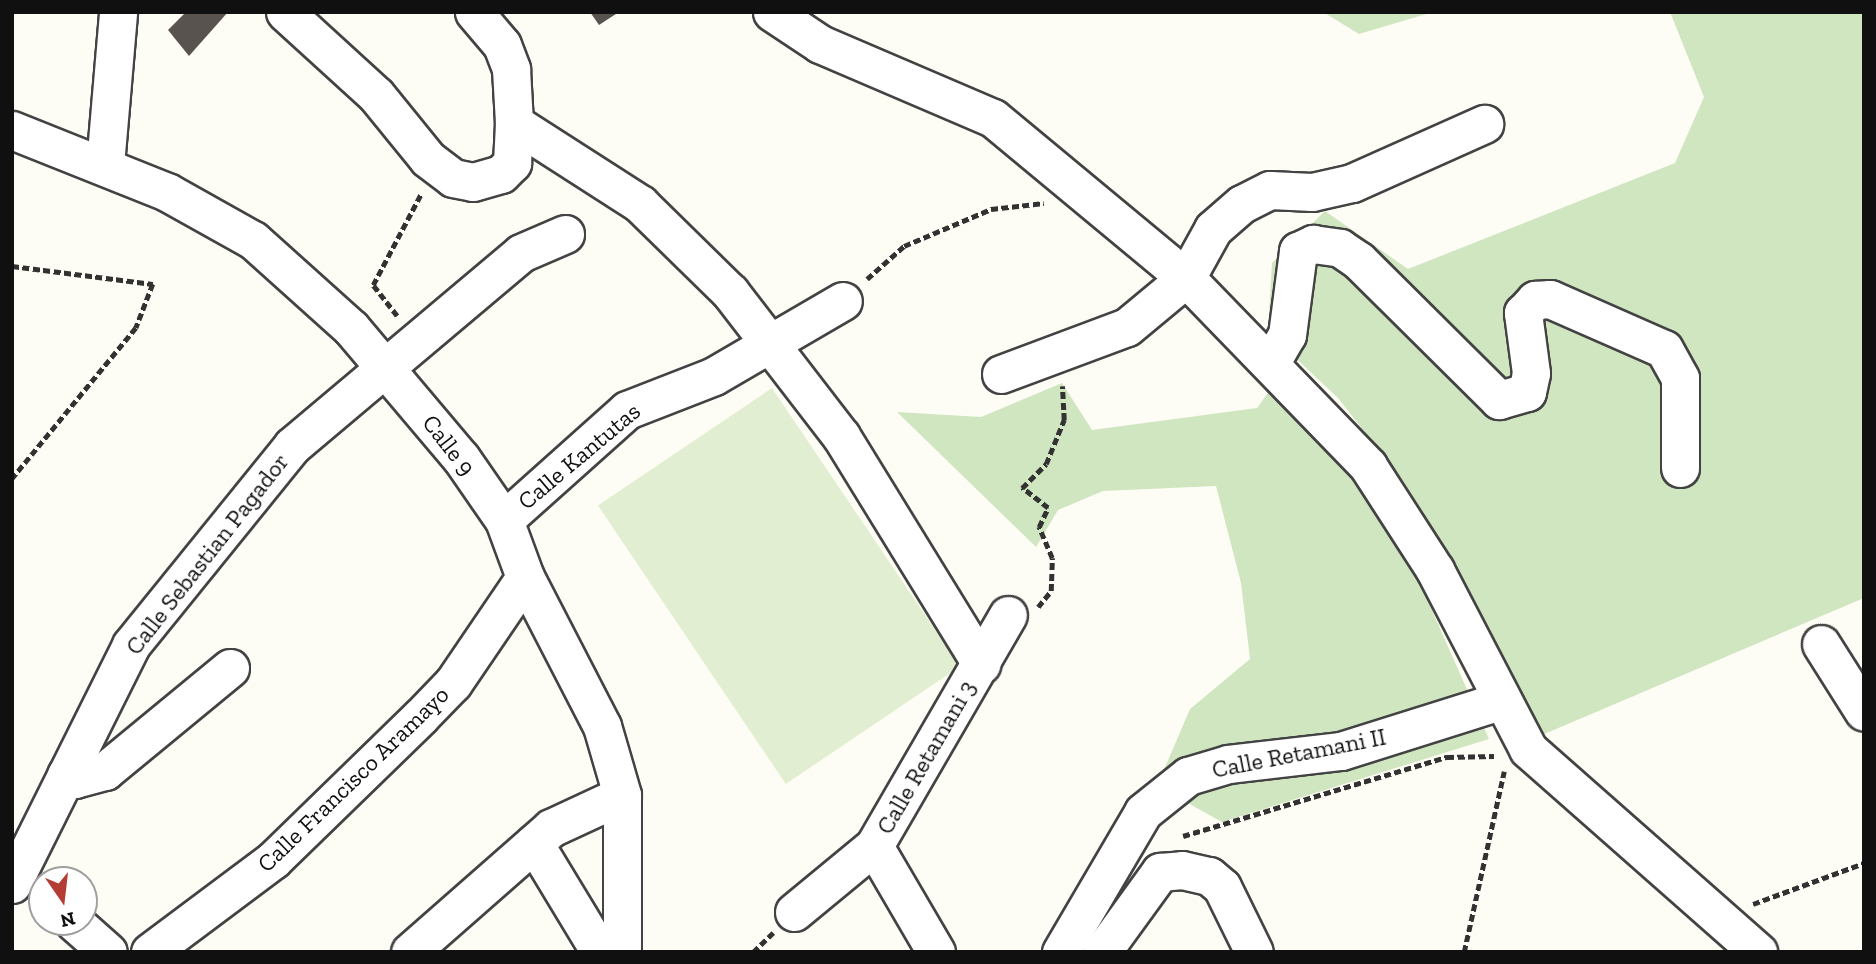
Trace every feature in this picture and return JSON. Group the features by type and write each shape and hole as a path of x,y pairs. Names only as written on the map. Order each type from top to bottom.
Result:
{"street":[{"path":"106,165 118,12"},
{"path":"285,12 376,95 428,159 453,178 488,180 512,163 514,123 511,69 502,45 474,12"},
{"path":"772,12 820,44 993,118 1186,278 1368,466 1403,516 1506,712 1552,774 1758,952"},
{"path":"514,123 640,204 771,342 841,436 981,664"},
{"path":"1001,374 1064,355 1126,327 1186,278 1213,229 1242,204 1270,190 1312,191 1352,183 1484,124"},
{"name":"Calle 9","path":"12,130 106,165 253,240 383,364 504,520 525,577 602,726 622,795 622,952"},
{"name":"Calle Sebastian Pagador","path":"21,880 66,775 131,645 181,579 292,446 383,364 521,253 565,234"},
{"path":"1270,364 1287,335 1298,251 1313,244 1339,248 1358,260 1499,400 1527,392 1531,373 1523,313 1535,300 1550,299 1664,349 1680,378 1680,468"},
{"name":"Calle Kantutas","path":"504,520 626,410 714,376 843,301"},
{"name":"Calle Francisco Aramayo","path":"150,952 273,860 421,716 525,577"},
{"name":"Calle Retamani 3","path":"794,912 874,846 1009,615"},
{"path":"1821,644 1864,712"},
{"path":"66,775 75,779 104,771 230,668"},
{"name":"Calle Retamani II","path":"1061,952 1143,812 1188,776 1228,764 1341,751 1506,712"},
{"path":"410,952 551,828 622,795"},
{"path":"534,843 600,952"},
{"path":"874,846 936,952"},
{"path":"1102,952 1160,873 1179,854 1222,887 1254,952"},
{"path":"90,936 108,952"}],"path":[{"path":"398,330 401,321 373,285 426,183 428,159"},
{"path":"843,301 904,246 991,209 1091,198"},
{"path":"12,266 153,284 136,328 12,479"},
{"path":"1009,615 1032,613 1051,591 1052,558 1039,527 1048,508 1022,488 1046,464 1064,420 1064,355"},
{"path":"1464,952 1504,772 1506,712"},
{"path":"1179,854 1447,757 1493,755 1504,772"},
{"path":"1719,916 1864,863"}],"green space":[{"path":"1323,12 1433,12 1359,34"},
{"path":"1670,12 1864,12 1864,598 1535,738 1490,629 1404,482 1338,398 1268,332 1272,263 1325,211 1408,269 1675,163 1704,97"},
{"path":"1062,383 1092,430 1257,408 1270,390 1341,465 1411,563 1489,739 1222,822 1157,786 1190,709 1250,659 1241,583 1216,486 1103,491 1058,510 1036,547 897,412 981,417"},
{"path":"772,388 960,667 786,784 598,505"}],"building":[{"path":"186,12 228,12 189,56 168,30"},
{"path":"590,12 619,12 599,25"}]}
